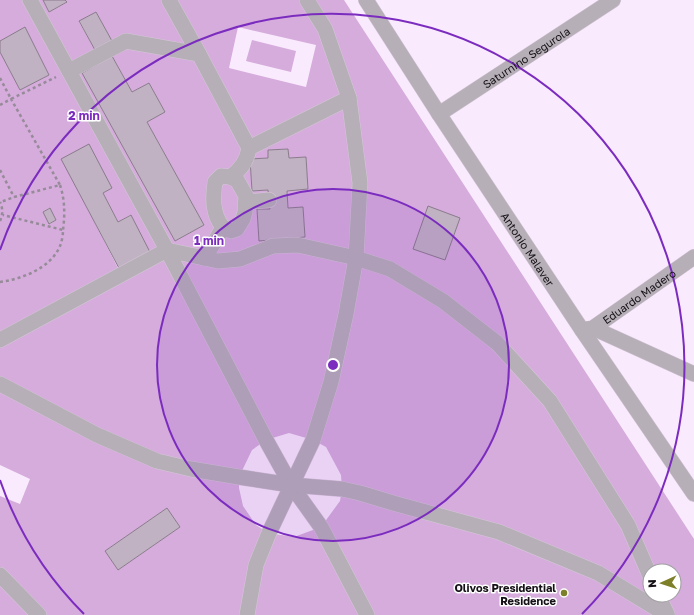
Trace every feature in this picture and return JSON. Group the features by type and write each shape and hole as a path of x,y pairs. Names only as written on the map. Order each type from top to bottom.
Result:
{"street":[{"path":"30,0 167,250 266,440 291,485 321,527 367,615"},
{"path":"169,0 249,148 248,156 244,164 230,177"},
{"path":"247,615 256,565 269,533 313,440 331,382 346,314 356,258 360,183 349,98 325,29 307,0"},
{"name":"Antonio Malaver","path":"366,0 439,114 588,329 694,494"},
{"name":"Saturnino Segurola","path":"439,114 613,0"},
{"path":"69,71 126,41 199,54"},
{"path":"249,148 349,98"},
{"path":"221,176 230,177 237,180 246,196 246,202 246,212 237,229 231,231 223,227 214,208 213,200 215,182 221,176"},
{"path":"246,202 269,200"},
{"path":"204,258 214,244 223,227"},
{"path":"0,340 167,250 218,261 240,259 273,246 298,245 356,258 390,269 443,301 497,343 550,401 628,525 644,563"},
{"name":"Eduardo Madero","path":"588,329 694,256"},
{"path":"588,329 694,374"},
{"path":"0,384 97,435 157,461 191,469 291,485 342,489 499,532 598,573 667,614"},
{"path":"0,575 39,615"},
{"path":"662,603 667,614"}],"path":[{"path":"0,105 69,71"},
{"path":"0,78 60,185 64,200 65,219 61,246 51,261 32,273 11,281 0,282"},
{"path":"0,170 14,197"},
{"path":"0,221 3,209 0,202 60,185"},
{"path":"2,215 63,230"}],"shaded area":[{"path":"0,0 43,0 49,12 66,3 65,0 344,0 694,539 694,615 0,615 0,496 20,504 30,479 0,465 0,52 20,90 49,75 25,28 0,41","holes":["96,12 112,41 95,50 79,22","238,27 316,45 306,87 229,68","112,56 132,92 149,83 165,112 147,122 204,225 175,241 82,73","288,149 289,158 306,157 308,189 287,191 288,208 303,207 305,237 259,240 257,210 270,209 268,190 252,191 250,159 268,158 268,150","62,159 112,188 103,193 118,222 130,215 120,272","49,208 56,220 50,224 43,212","289,433 313,440 326,447 341,475 342,489 340,501 321,527 294,537 269,533 256,525 243,506 239,488 239,477 252,450 266,440","167,508 180,527 118,570 105,551"]},
{"path":"252,40 296,51 291,72 246,61"}],"building":[{"path":"43,0 65,0 67,2 49,12"},
{"path":"96,12 112,41 95,50 79,21"},
{"path":"25,27 49,75 20,90 0,52 0,41"},
{"path":"112,56 132,92 149,83 165,112 147,122 204,225 175,241 82,73"},
{"path":"89,144 112,188 103,193 118,222 131,215 152,256 121,272 61,159"},
{"path":"288,149 289,158 306,157 308,189 287,191 288,208 303,207 305,237 259,241 257,209 270,209 268,190 252,191 250,159 268,158 268,150"},
{"path":"428,206 460,218 445,260 413,249"},
{"path":"50,208 56,220 49,224 43,212"},
{"path":"167,508 180,527 118,570 105,551"}],"place":[{"name":"Olivos Presidential Residence","path":"564,593"}]}
